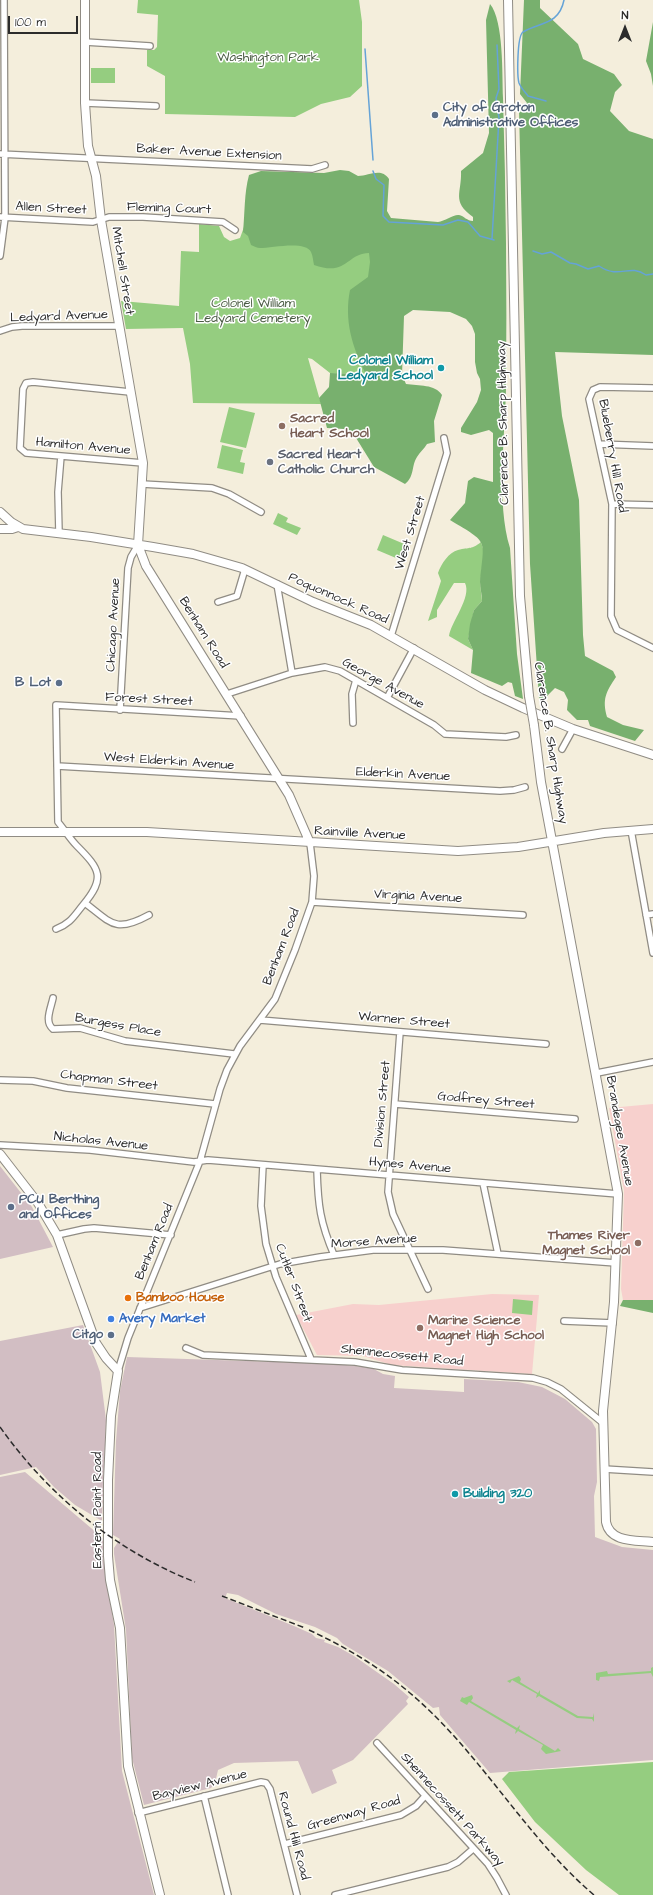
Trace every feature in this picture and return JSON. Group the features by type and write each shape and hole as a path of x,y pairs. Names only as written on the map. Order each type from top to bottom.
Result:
{"main road":[{"name":"Mitchell Street","path":"85,0 88,146 96,176 101,220 143,463 138,545"},
{"name":"Clarence B. Sharp Highway","path":"508,0 520,596 530,696 541,782 554,842"},
{"name":"Poquonnock Road","path":"0,512 18,527 32,531 59,533 193,554 245,569 312,602 355,617 414,648 485,690 573,729 653,755"},
{"path":"0,529 12,529 18,527"},
{"name":"Benham Road","path":"138,545 146,566 290,795 310,843"},
{"name":"Rainville Avenue","path":"0,832 147,832 458,851 487,850 554,842 631,830 653,829"},
{"name":"Brandegee Avenue","path":"554,842 618,1194 613,1323 603,1425"},
{"path":"0,1154 38,1203 58,1236 96,1343 106,1358 118,1371"},
{"name":"Eastern Point Road","path":"118,1371 111,1416 108,1480 108,1554 110,1580 120,1628 128,1766 138,1813 160,1895"},
{"path":"603,1425 606,1522 609,1531 620,1538 653,1542"}],"street":[{"path":"0,256 3,218 4,0"},
{"path":"85,42 150,46"},
{"path":"86,103 156,106"},
{"name":"Baker Avenue Extension","path":"3,154 312,169 325,165"},
{"name":"Fleming Court","path":"101,220 109,218 143,217 223,222 235,230"},
{"name":"Allen Street","path":"3,218 94,222 101,220"},
{"name":"Ledyard Avenue","path":"0,331 17,327 119,326"},
{"name":"Hamilton Avenue","path":"130,392 26,383 23,389 20,445 21,450 26,453 143,463"},
{"name":"Blueberry Hill Road","path":"653,388 600,387 593,390 589,399 612,504 611,616 617,630 653,648"},
{"name":"West Street","path":"391,636 447,453 444,438"},
{"path":"599,444 653,446"},
{"path":"59,533 58,492 61,456"},
{"path":"142,484 212,488 229,494 261,512"},
{"path":"612,504 653,505"},
{"name":"Chicago Avenue","path":"120,710 128,568 131,557 138,545"},
{"path":"218,602 237,596 245,569"},
{"path":"277,584 292,672"},
{"path":"387,698 414,648"},
{"name":"George Avenue","path":"227,694 292,672 326,667 340,671 434,725 448,735 506,737 516,735"},
{"path":"353,723 352,695 356,680"},
{"name":"Forest Street","path":"57,766 56,705 241,716"},
{"path":"562,749 573,729"},
{"path":"56,929 67,925 85,903 96,887 98,873 96,867 58,822 57,766"},
{"name":"West Elderkin Avenue","path":"57,766 280,780"},
{"name":"Elderkin Avenue","path":"280,780 500,791 514,790 525,787"},
{"path":"631,830 646,915 650,924 653,953"},
{"name":"Benham Road","path":"118,1371 128,1338 200,1161 215,1104 234,1054 275,999 284,980 312,902 314,876 310,843"},
{"name":"Virginia Avenue","path":"312,902 523,914"},
{"path":"85,903 109,921 121,926 134,923 149,915"},
{"path":"646,915 653,914"},
{"name":"Burgess Place","path":"53,998 49,1020 53,1029 86,1029 125,1041 234,1054"},
{"name":"Warner Street","path":"260,1020 546,1044"},
{"name":"Division Street","path":"400,1032 388,1175 389,1204 428,1290"},
{"path":"597,1073 653,1062"},
{"name":"Chapman Street","path":"0,1080 33,1081 68,1088 215,1104"},
{"name":"Godfrey Street","path":"395,1104 575,1119"},
{"name":"Nicholas Avenue","path":"0,1145 90,1150 200,1161"},
{"name":"Hynes Avenue","path":"200,1161 618,1194"},
{"name":"Cutler Street","path":"263,1165 261,1206 262,1227 273,1266 311,1359"},
{"path":"317,1170 318,1208 324,1232 334,1255"},
{"path":"483,1183 498,1254"},
{"path":"58,1236 94,1228 171,1235"},
{"name":"Morse Avenue","path":"140,1308 273,1266 334,1255 373,1250 410,1249 616,1263"},
{"path":"564,1321 613,1323"},
{"name":"Shennecossett Road","path":"186,1348 203,1355 363,1362 402,1370 538,1379 561,1389 603,1425"},
{"path":"604,1469 653,1472"},
{"name":"Shennecossett Parkway","path":"377,1744 491,1868 506,1895"},
{"name":"Bayview Avenue","path":"138,1813 261,1782 266,1783"},
{"name":"Round Hill Road","path":"266,1783 270,1789 297,1895"},
{"path":"204,1796 228,1895"},
{"name":"Greenway Road","path":"285,1844 401,1815 416,1806 425,1796"},
{"path":"334,1895 448,1867 458,1862 473,1849"}],"shaded area":[{"name":"Thames River Magnet School","path":"653,1104 653,1300 623,1300 621,1289 624,1191 609,1108"},
{"path":"0,1166 32,1207 53,1247 0,1259"},
{"name":"Marine Science Magnet High School","path":"492,1294 539,1295 532,1374 392,1365 363,1356 317,1355 296,1315 353,1304 379,1305"},
{"path":"83,1325 100,1372 106,1420 102,1521 75,1505 54,1487 36,1467 0,1475 0,1341"},
{"path":"127,1357 338,1364 372,1368 383,1374 395,1376 394,1388 464,1392 464,1379 518,1382 542,1387 565,1399 592,1422 596,1429 597,1482 594,1496 595,1537 622,1547 653,1550 653,1760 490,1773 440,1715 439,1707 433,1708 388,1671 343,1644 337,1638 315,1627 276,1614 238,1595 227,1593 225,1598 312,1634 316,1638 325,1640 324,1642 338,1647 354,1656 394,1684 409,1697 406,1701 408,1704 353,1760 332,1770 337,1783 312,1794 298,1761 234,1763 218,1770 215,1783 211,1788 144,1805 132,1758 126,1630 114,1554 114,1548 120,1539 113,1535 116,1441 120,1391"},
{"path":"25,1472 104,1539 103,1557 114,1625 122,1771 154,1895 0,1895 0,1477"}],"green space":[{"name":"Washington Park","path":"138,0 359,0 362,22 362,86 350,97 321,104 295,117 165,114 165,76 147,66 147,50 154,50 157,47 158,15 137,13"},
{"path":"524,0 540,0 540,8 578,44 583,59 614,74 622,85 615,92 610,111 629,131 653,139 653,355 555,352 562,416 579,500 585,656 613,671 616,677 607,692 605,700 607,717 623,725 644,730 635,741 590,726 588,720 577,720 567,710 568,700 564,692 555,688 543,700 539,698 530,564 519,110 527,103 520,94"},
{"path":"490,4 495,12 500,35 504,134 506,389 502,490 503,511 510,548 517,654 523,699 515,696 512,683 508,682 502,686 471,673 473,650 468,639 474,610 482,601 480,582 483,549 482,544 478,539 450,520 465,503 468,481 474,477 493,482 493,433 489,430 471,435 461,432 461,428 477,402 481,390 480,379 475,362 475,334 472,326 466,319 450,312 413,310 404,316 402,375 406,384 431,387 439,391 442,395 434,421 435,442 427,444 418,455 415,460 412,474 405,484 374,467 353,433 344,429 327,428 319,398 329,387 330,373 366,374 350,333 348,301 350,290 368,277 370,262 369,253 362,254 346,264 333,268 325,268 314,265 312,254 308,248 296,245 258,248 251,245 248,236 243,232 245,196 249,175 261,171 324,173 340,170 349,171 358,176 382,173 389,179 387,211 391,218 438,222 459,215 473,221 473,217 462,206 459,196 461,171 483,153 489,133 486,20"},
{"path":"653,22 653,86 651,74 646,61"},
{"path":"91,68 115,68 115,83 91,83"},
{"name":"Colonel William Ledyard Cemetery","path":"199,224 219,226 224,237 230,241 240,238 244,227 398,227 402,375 330,373 312,359 308,358 321,404 193,403 190,364 183,328 126,329 121,301 179,306 181,251 199,252"},
{"path":"229,407 255,413 246,448 220,442"},
{"path":"222,445 243,450 240,462 245,463 243,474 217,468"},
{"path":"278,513 288,518 286,522 301,528 297,535 273,524"},
{"path":"383,535 409,546 403,561 377,550"},
{"path":"481,542 484,552 480,583 482,601 474,610 468,639 473,650 449,636 464,602 466,595 465,583 454,583 437,610 437,617 428,621 441,581 438,573 443,562 455,551 478,545"},
{"path":"513,1299 533,1301 532,1315 512,1313"},
{"path":"623,1300 653,1300 653,1313 620,1306"},
{"path":"653,1667 653,1677 651,1673 600,1677 599,1681 596,1680 596,1673 607,1671 608,1674 651,1671 651,1668"},
{"path":"519,1676 521,1679 520,1682 538,1693 540,1690 540,1694 578,1716 593,1717 594,1713 594,1722 592,1719 577,1718 539,1696 536,1698 537,1694 512,1680 510,1683 507,1681"},
{"path":"472,1695 473,1698 471,1701 517,1728 520,1725 519,1729 555,1751 558,1748 561,1751 546,1754 541,1749 543,1745 518,1731 515,1734 516,1730 469,1702 467,1705 460,1701 462,1697 464,1698"},
{"path":"653,1762 653,1895 619,1895 586,1870 535,1822 502,1779 509,1772"}],"waterway":[{"path":"546,101 528,96 519,83 518,65 521,35 529,29 548,22 558,14 562,8 564,0"},
{"path":"492,239 499,118 496,98 499,89 497,45"},
{"path":"365,49 373,160"},
{"path":"373,171 376,179 384,185 383,216 389,222 443,225 458,220 468,222 480,236 494,240"},
{"path":"533,251 542,254 551,252 570,263 588,269 599,266 613,272 634,270 646,275 653,274"}],"railway":[{"path":"0,1427 40,1476 86,1519 112,1538 138,1554 195,1582"},
{"path":"222,1596 305,1628"},
{"path":"309,1630 338,1644 366,1661 393,1679 418,1700 464,1747 548,1849 570,1873 594,1895"}],"place":[{"name":"City of Groton Administrative Offices","path":"435,115"},
{"name":"Colonel William Ledyard School","path":"441,368"},
{"name":"Sacred Heart School","path":"282,426"},
{"name":"Sacred Heart Catholic Church","path":"270,462"},
{"name":"B Lot","path":"59,683"},
{"name":"PCU Berthing and Offices","path":"11,1207"},
{"name":"Thames River Magnet School","path":"638,1243"},
{"name":"Bamboo House","path":"128,1298"},
{"name":"Avery Market","path":"111,1319"},
{"name":"Marine Science Magnet High School","path":"420,1328"},
{"name":"Citgo","path":"111,1335"},
{"name":"Building 320","path":"455,1494"}]}
